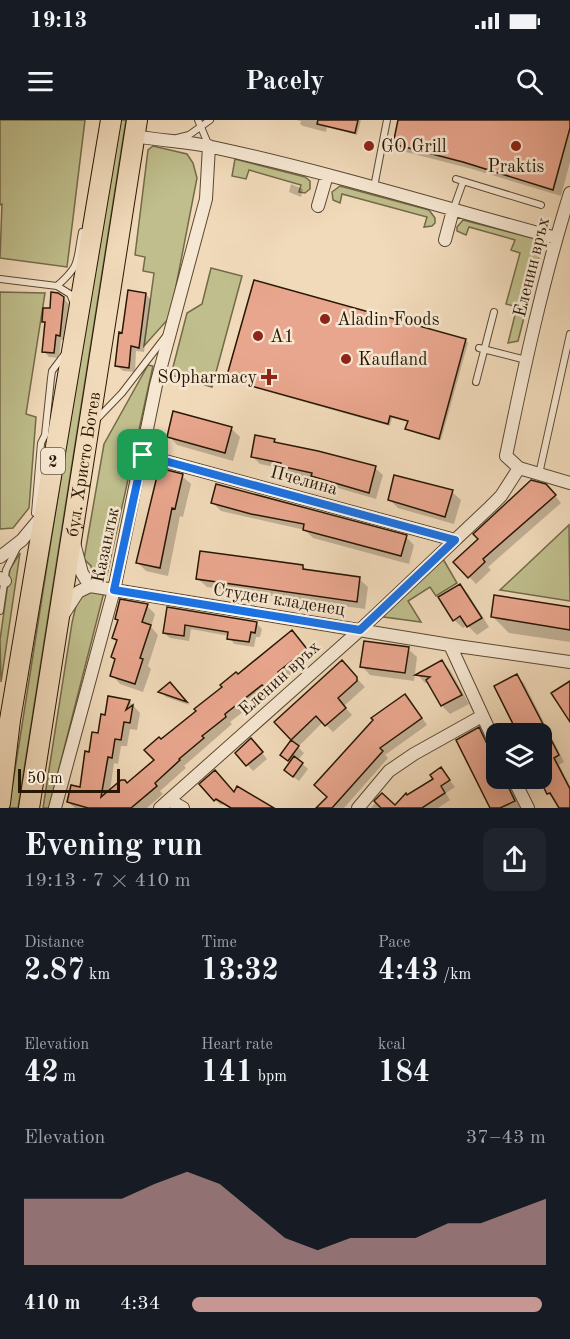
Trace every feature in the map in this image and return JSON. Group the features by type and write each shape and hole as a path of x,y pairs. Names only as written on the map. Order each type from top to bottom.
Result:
{"highway":[{"name":"бул. Христо Ботев","path":"0,803 7,715 73,344 93,205 111,120"},
{"name":"бул. Христо Ботев","path":"29,808 136,128"}],"street":[{"path":"136,128 171,140 209,146 374,187 556,238"},
{"name":"Казанлък","path":"55,808 114,590 156,385 206,199 209,146"},
{"path":"318,207 327,175"},
{"name":"Еленин връх","path":"164,804 360,630 501,496 519,468 506,456 526,360 556,238 570,193"},
{"path":"445,240 453,210"},
{"name":"Пчелина","path":"143,455 455,540"},
{"path":"519,468 570,483"},
{"path":"0,557 22,540 43,515"},
{"path":"59,621 78,592 90,586 82,573 72,536"},
{"name":"Студен кладенец","path":"90,586 450,645 570,662"},
{"path":"450,645 486,724"},
{"path":"358,808 389,771 414,754 482,716"},
{"path":"518,789 528,808"},
{"path":"164,804 183,808"}],"lane":[{"path":"198,120 209,146"},
{"path":"171,140 189,135 210,120"},
{"path":"374,187 387,120"},
{"path":"453,210 459,181 541,205"},
{"path":"57,286 72,273 76,266 83,229"},
{"path":"0,279 57,286 70,294 77,317"},
{"path":"476,382 482,349 494,312"},
{"path":"90,427 122,393 172,327"},
{"path":"539,474 570,334"},
{"path":"0,611 2,579 33,522 36,510 41,443 45,435 52,371 73,344"},
{"path":"482,349 526,360"}],"shaded area":[{"path":"0,120 85,120 67,267 0,258 2,204 0,205"},
{"path":"117,120 126,120 18,808 9,808"},
{"path":"153,146 187,154 193,163 197,178 170,317 144,346 154,273 143,271 145,257 135,255 148,150"},
{"path":"235,159 305,177 310,181 310,189 305,193 299,192 301,185 249,170 246,179 232,176"},
{"path":"340,186 429,210 435,218 435,223 424,227 427,217 342,194 340,203 333,200 332,192"},
{"path":"463,220 536,239 542,246 518,341 508,343 517,307 506,304 520,253 511,250 515,240 469,227 466,235 457,231 457,227"},
{"path":"211,268 242,276 212,387 171,375 187,313 202,304"},
{"path":"0,292 45,293 26,414 36,417 29,508 13,528 0,529"},
{"path":"148,365 153,366 107,575 93,574 91,566 84,559 104,444"},
{"path":"569,525 570,601 500,590"},
{"path":"20,553 1,682 0,640 10,569"},
{"path":"443,559 457,583 436,596 430,587 408,601 421,622 384,617 386,608"},
{"path":"88,589 104,592 49,808 43,808 72,623 77,601"}],"building":[{"path":"318,120 358,120 355,133 317,124"},
{"name":"Praktis","path":"398,120 570,120 570,128 553,190 463,162 393,144"},
{"name":"Kaufland","path":"254,280 466,339 439,439 405,429 408,421 390,416 388,424 226,379"},
{"path":"128,290 146,293 139,348 131,346 129,368 115,366"},
{"path":"51,292 64,297 60,336 56,335 54,353 42,352 45,322 42,322 43,308 50,308"},
{"path":"173,411 232,427 225,453 167,437"},
{"path":"255,435 275,439 274,442 376,466 369,493 311,476 312,473 280,466 281,463 251,457"},
{"path":"159,468 183,474 175,509 172,508 160,568 136,563"},
{"path":"394,475 453,490 445,517 388,500"},
{"path":"531,480 546,484 556,495 483,559 485,562 468,578 453,562 478,539 473,534"},
{"path":"216,484 407,535 401,556 303,530 304,524 251,514 211,503"},
{"path":"200,551 303,565 303,569 360,577 357,602 196,579"},
{"path":"460,584 482,618 467,627 460,616 453,621 438,597"},
{"path":"494,595 570,607 570,630 491,617"},
{"path":"120,599 148,604 142,622 151,625 140,658 143,659 135,684 110,676 115,659 111,657 117,640 112,638 118,620 115,619"},
{"path":"167,607 257,622 255,633 251,632 249,642 227,639 228,632 185,625 184,636 163,633"},
{"path":"292,630 307,649 278,672 279,674 264,687 262,685 225,714 226,717 202,736 204,738 155,783 157,786 131,808 88,808 67,802 71,785 80,787 85,751 89,752 92,732 98,733 101,714 105,715 108,696 130,700 126,710 133,705 130,723 124,722 121,740 115,739 112,758 108,757 101,797 121,780 127,783 154,760 144,750 196,711 194,709 222,687 220,685 236,672 238,674"},
{"path":"364,641 409,647 405,673 360,667"},
{"path":"342,660 357,677 357,681 338,698 346,708 325,726 316,716 291,740 274,722"},
{"path":"442,660 462,695 441,706 426,680 430,677 415,675"},
{"path":"517,674 542,723 512,723 494,686"},
{"path":"570,681 570,722 551,693"},
{"path":"170,682 187,702 158,692"},
{"path":"405,694 422,718 380,748 383,751 332,808 316,808 327,797 314,785 373,720 371,718"},
{"path":"479,727 486,742 486,789 509,789 515,801 500,808 490,808 456,740"},
{"path":"251,738 263,752 246,766 235,753"},
{"path":"291,740 299,746 288,761 280,755"},
{"path":"552,742 559,755 554,758 570,789 570,808 559,808 550,793 547,794 544,789 552,789"},
{"path":"294,756 303,763 293,777 284,770"},
{"path":"441,767 450,780 441,786 445,793 422,808 381,808 374,801 382,793 395,805 406,793 407,795 433,779 430,775"},
{"path":"215,770 234,792 237,786 274,808 231,808 216,799 214,801 199,784"}],"place":[{"name":"GO Grill","path":"369,146"},
{"name":"Praktis","path":"516,146"},
{"name":"Aladin Foods","path":"325,319"},
{"name":"A1","path":"258,336"},
{"name":"Kaufland","path":"346,359"},
{"name":"SOpharmacy","path":"269,377"}],"route":[{"path":"143,455 455,540 360,630 114,590 143,455"}]}
